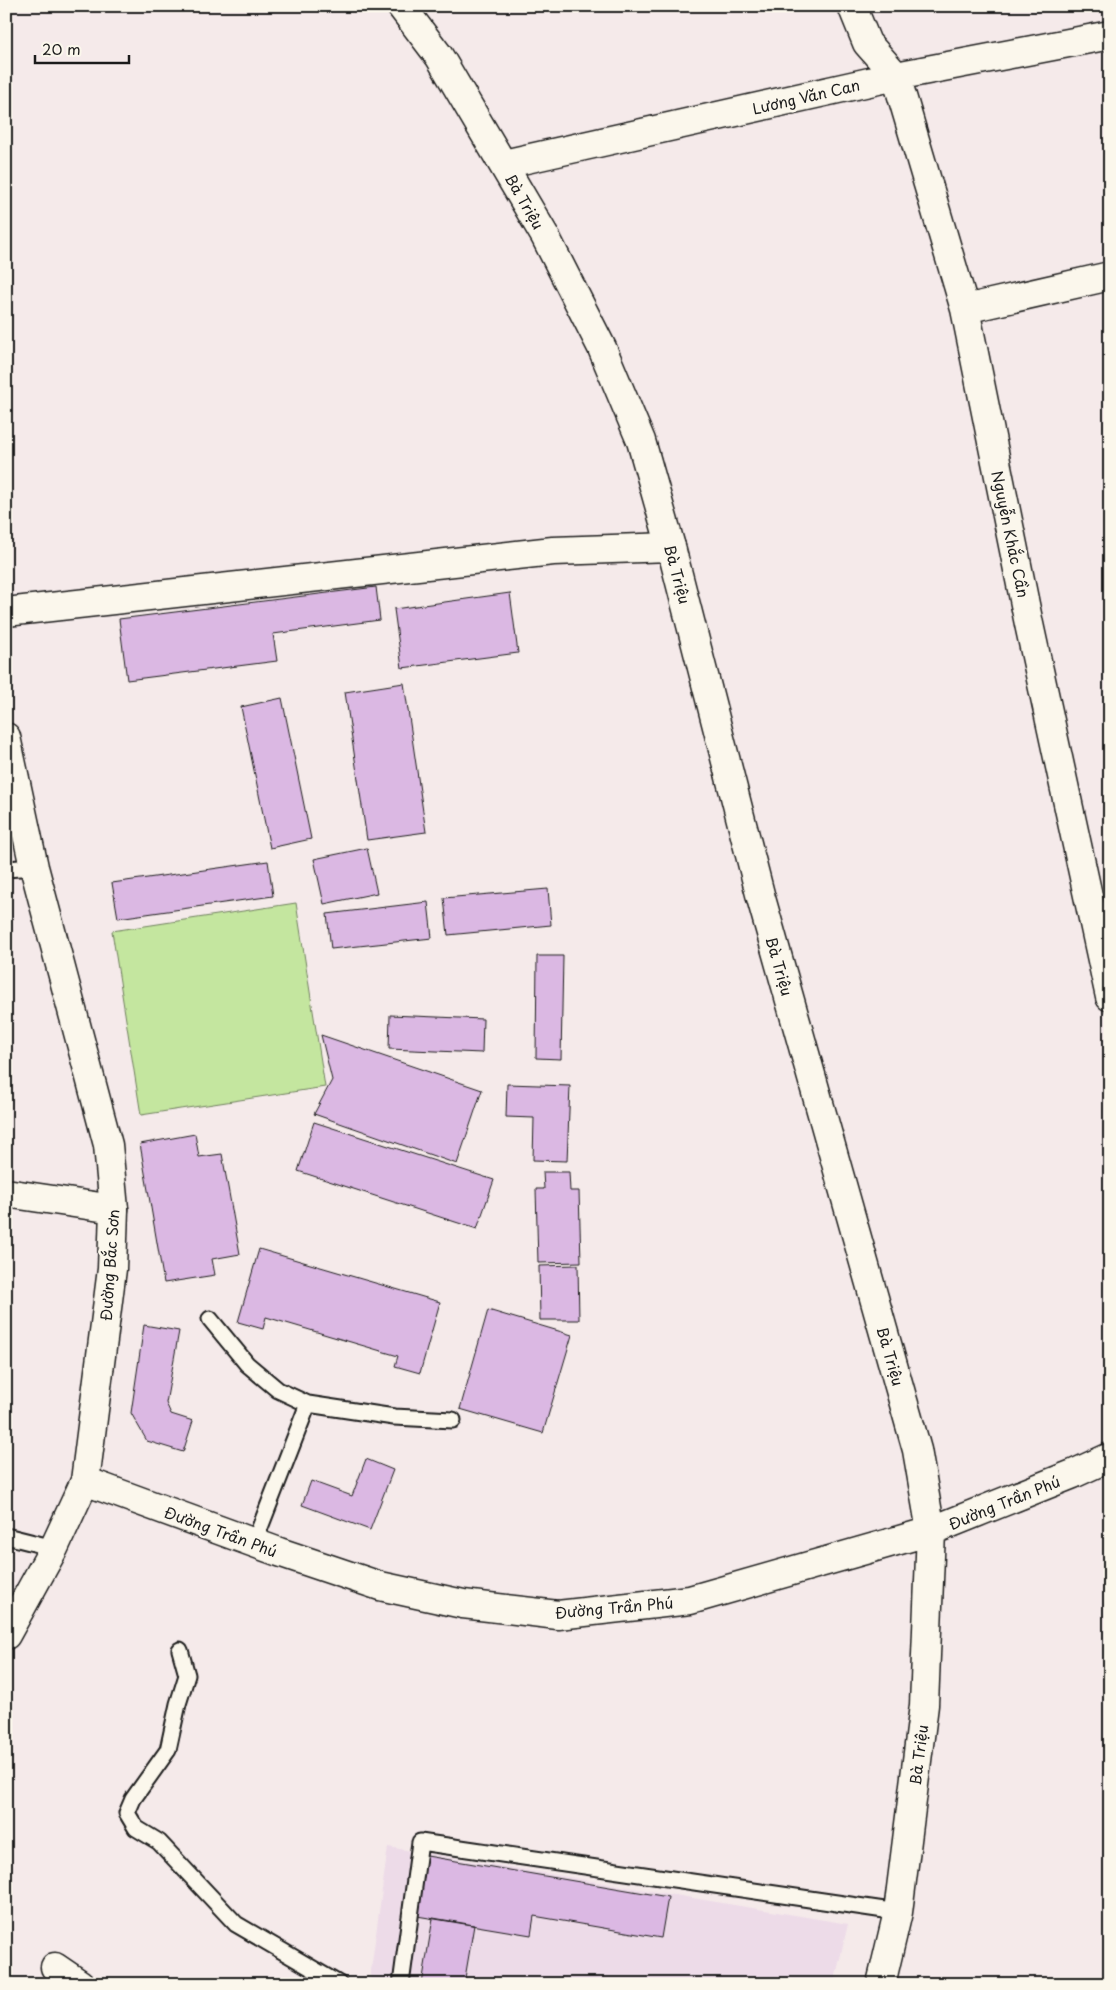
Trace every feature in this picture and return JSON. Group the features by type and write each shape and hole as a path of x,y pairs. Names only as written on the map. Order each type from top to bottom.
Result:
{"street":[{"name":"Bà Triệu","path":"401,6 439,56 545,236 602,348 641,441 671,548 761,898 917,1450 931,1531 924,1704 898,1912 881,1984"},
{"path":"852,6 867,43 896,76"},
{"name":"Lương Văn Can","path":"504,164 896,76 1110,35"},
{"name":"Nguyễn Khắc Cần","path":"896,76 965,309 1029,624 1110,997"},
{"path":"965,309 1110,276"},
{"path":"6,612 553,551 671,548"},
{"name":"Đường Bắc Sơn","path":"6,737 34,867 108,1145 114,1209 112,1269 85,1481 54,1548 6,1635"},
{"path":"6,1193 114,1209"},
{"name":"Đường Trần Phú","path":"85,1481 254,1543 380,1586 463,1604 558,1614 690,1600 931,1531 1110,1457"},
{"path":"55,1968 80,1984"}],"lane":[{"path":"6,869 34,867"},
{"path":"210,1319 247,1364 278,1390 308,1404 386,1416 453,1420"},
{"path":"254,1543 308,1404"},
{"path":"6,1536 54,1548"},
{"path":"180,1650 187,1675 178,1704 168,1750 133,1799 127,1812 136,1828 159,1842 236,1924 339,1984"},
{"path":"401,1984 420,1842 898,1912"}],"shaded area":[{"path":"388,1847 848,1924 834,1984 369,1984"}],"green space":[{"path":"296,903 325,1087 141,1115 112,931"}],"building":[{"path":"376,587 380,620 273,634 277,661 127,680 119,619"},
{"path":"510,593 518,653 402,668 394,609"},
{"path":"404,683 426,832 367,840 345,692"},
{"path":"282,698 311,839 270,848 241,707"},
{"path":"367,848 377,893 324,904 314,859"},
{"path":"268,861 273,896 118,918 112,883"},
{"path":"548,889 551,925 448,935 444,898"},
{"path":"428,902 432,938 331,949 327,914"},
{"path":"537,956 563,956 561,1059 536,1058"},
{"path":"390,1015 483,1019 482,1053 389,1049"},
{"path":"321,1035 482,1090 457,1164 314,1114 332,1080"},
{"path":"507,1084 570,1086 567,1161 533,1160 534,1118 506,1117"},
{"path":"314,1122 494,1180 477,1229 298,1171"},
{"path":"195,1134 199,1157 222,1154 240,1254 212,1259 215,1275 164,1283 140,1144"},
{"path":"543,1172 569,1172 570,1191 579,1191 581,1262 538,1263 536,1189 544,1189"},
{"path":"259,1249 440,1302 420,1373 395,1366 398,1356 266,1317 263,1329 238,1322"},
{"path":"578,1265 579,1320 540,1320 539,1266"},
{"path":"488,1310 572,1335 543,1433 460,1409"},
{"path":"144,1325 179,1331 166,1403 171,1414 193,1421 183,1452 147,1441 131,1413"},
{"path":"366,1459 393,1470 370,1530 302,1505 311,1481 352,1496"},
{"path":"421,1855 668,1897 661,1938 534,1916 531,1935 411,1915"},
{"path":"433,1918 474,1925 464,1984 422,1984"}]}
